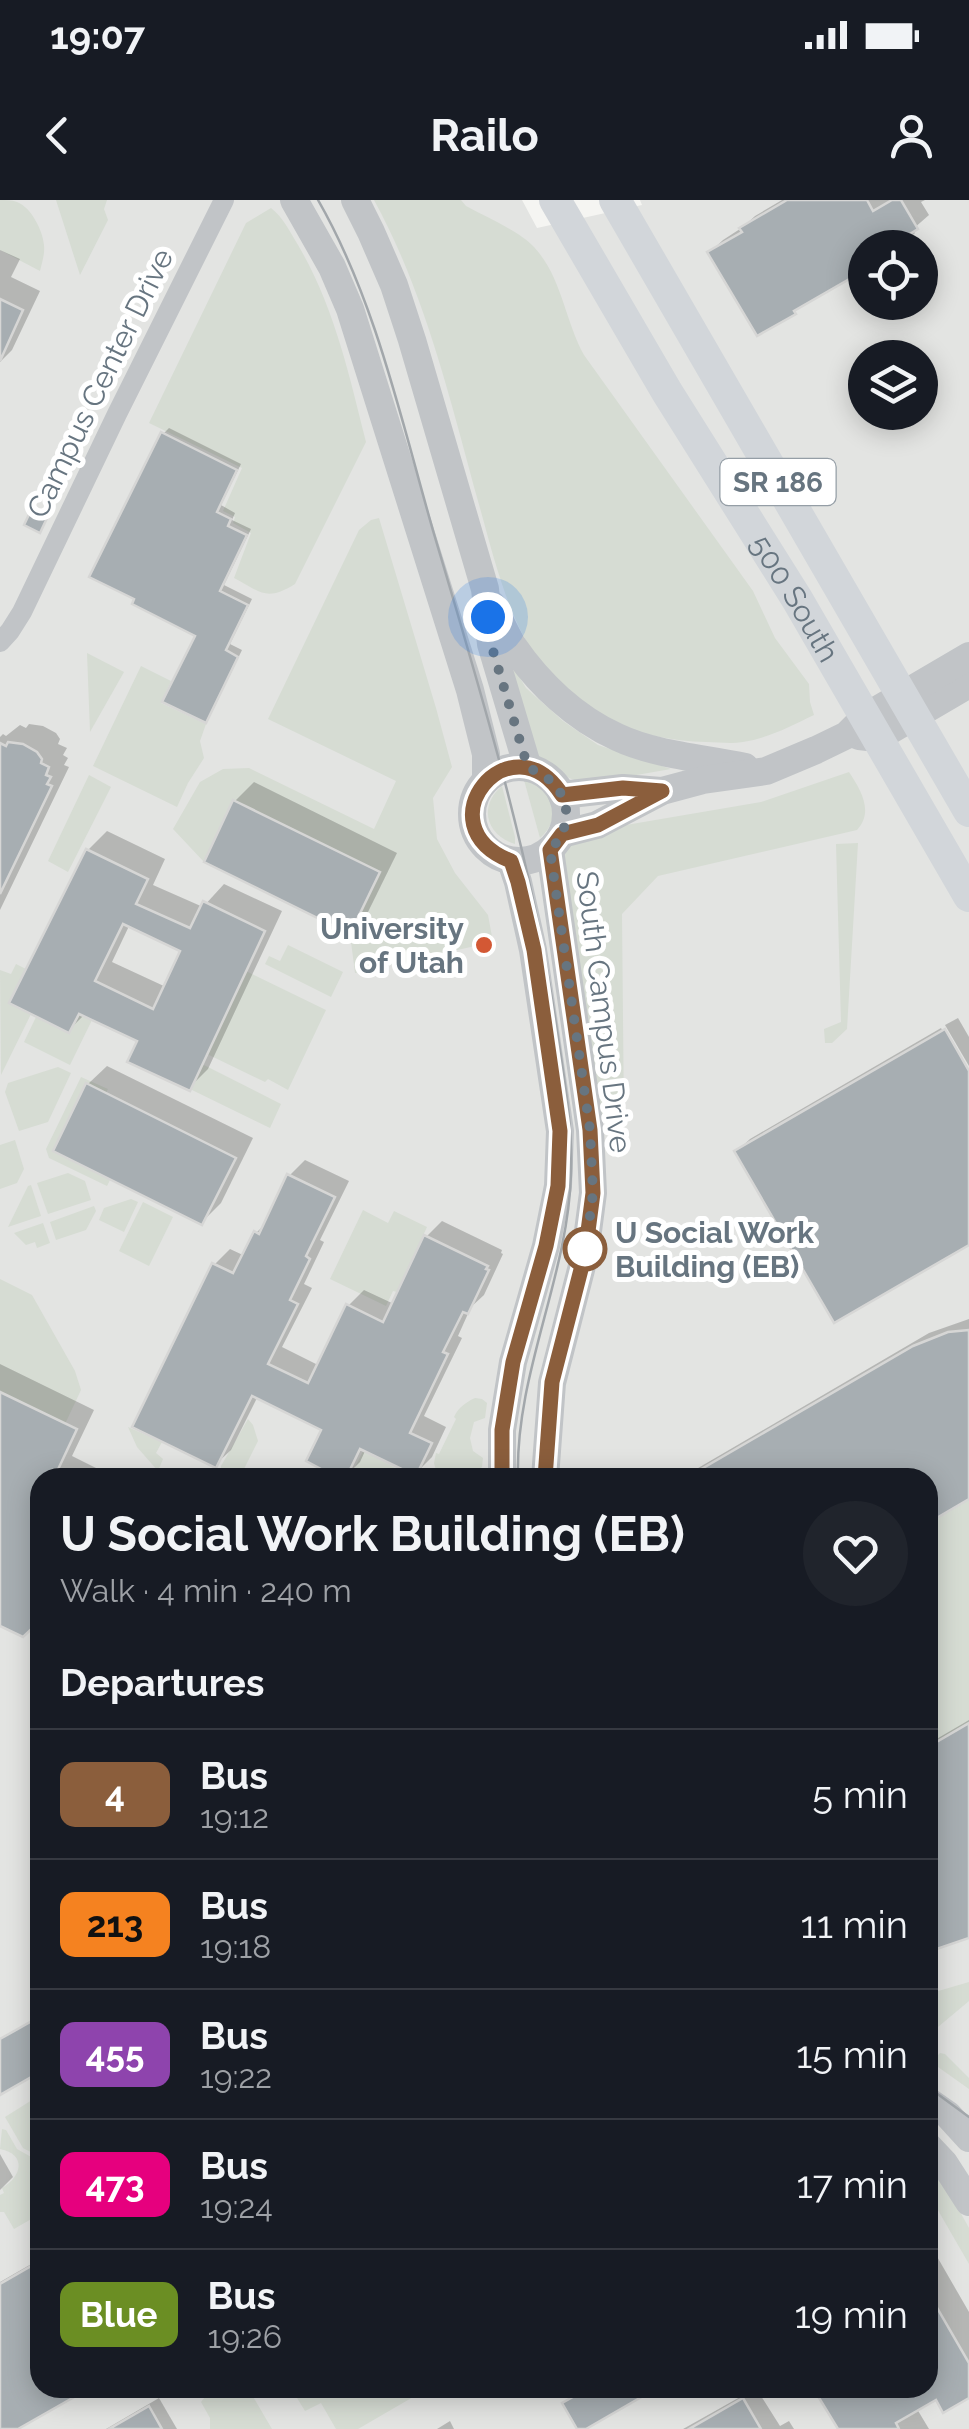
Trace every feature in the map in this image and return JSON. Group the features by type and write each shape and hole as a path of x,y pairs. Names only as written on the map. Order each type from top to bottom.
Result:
{"main road":[{"name":"500 South","path":"555,200 626,324 766,547 863,730 969,896"},
{"name":"500 South","path":"615,200 969,811"}],"street":[{"name":"Campus Center Drive","path":"0,642 22,612 224,200"},
{"path":"294,200 332,267 350,309 470,690 486,754 486,780"},
{"path":"355,200 394,286 440,431 485,590 491,644 528,768"},
{"path":"485,590 512,645 543,684 582,717 632,742 766,771"},
{"path":"908,706 969,656"},
{"path":"556,842 566,822 566,808 554,782 542,773 514,767 486,780 476,794 474,828 482,843 495,854 511,861 526,861 537,858 556,842 662,791 703,780 766,771 863,730 908,706 969,684"},
{"path":"562,795 623,788 662,791"},
{"name":"South Campus Drive","path":"546,1468 552,1382 585,1254 593,1193 590,1130 556,842"},
{"name":"South Campus Drive","path":"502,1468 502,1430 513,1362 546,1246 558,1186 560,1131 534,950 511,861"},
{"path":"938,2108 969,2138"},
{"path":"938,2130 961,2147 969,2145"},
{"path":"947,2160 969,2202"}],"shaded area":[{"name":"University of Utah","path":"0,200 522,200 537,228 642,205 640,200 969,200 969,2429 0,2429"},
{"path":"0,200 22,205 35,220 44,245 40,271 0,250"},
{"path":"56,200 107,200 104,209 108,220 80,275"},
{"path":"374,200 461,200 534,247 551,272 584,355 753,591 775,638 809,684 814,715 771,735 743,742 657,736 594,711 542,662 526,640 503,588 435,347 408,272"},
{"path":"271,208 289,230 321,292 339,341 366,442 295,584 270,594 234,578 251,533 233,523 235,517 223,511 242,468 149,423 246,223"},
{"path":"379,518 452,767 433,798 437,839 455,873 488,915 493,942 355,973 350,934 380,872 234,800 204,862 173,829 200,782 223,769 249,768 374,829 396,781 268,719 359,530"},
{"path":"500,645 526,688 563,721 598,745 671,769 585,784 550,766 533,752"},
{"path":"87,653 124,672 90,732"},
{"path":"141,666 171,681 161,703 206,724 200,741 204,758 177,807 93,766"},
{"path":"849,772 865,808 857,830 658,876 622,914 624,1120 599,1120 561,857 566,845 579,833 761,802"},
{"path":"89,775 111,787 68,872 48,861"},
{"path":"524,780 542,789 552,804 552,821 540,838"},
{"path":"502,786 515,844 497,834 489,819 490,802"},
{"path":"858,843 847,1029 832,1043 825,1043 824,1029 841,1022 836,844"},
{"path":"288,945 343,972 331,997 265,964 269,956 280,961"},
{"path":"16,964 26,969 9,1003 31,1014 1,1075 0,970 11,974"},
{"path":"246,971 326,1010 288,1090 207,1054"},
{"path":"79,1014 92,1020 70,1065 24,1042 36,1017"},
{"path":"202,1064 281,1104 270,1128 190,1089"},
{"path":"58,1067 71,1073 48,1122 19,1131 5,1092 8,1083"},
{"path":"81,1077 108,1089 106,1093 86,1083 53,1151 110,1180 107,1186 49,1158 46,1149"},
{"path":"15,1140 24,1169 17,1183 0,1189 0,1145"},
{"path":"68,1173 85,1181 91,1200 48,1214 37,1183"},
{"path":"31,1185 41,1216 8,1227 28,1186"},
{"path":"131,1199 138,1202 124,1232 99,1220 104,1208"},
{"path":"143,1202 173,1217 149,1266 119,1251"},
{"path":"94,1206 96,1211 86,1230 56,1240 50,1222"},
{"path":"363,1210 388,1223 394,1211 427,1227 397,1292 393,1291 386,1306 330,1279"},
{"path":"43,1223 50,1243 37,1248 35,1242 26,1245 14,1233"},
{"path":"0,1279 32,1295 75,1371 81,1390 65,1424 0,1392"},
{"path":"969,1330 969,1938 938,1949 938,1468 704,1468 913,1346 948,1332"},
{"path":"475,1398 487,1403 485,1418 474,1422 470,1438 473,1451 483,1458 482,1467 435,1468 436,1453 439,1454 454,1417 465,1403"},
{"path":"248,1419 258,1441 244,1468 221,1466"},
{"path":"128,1427 162,1442 156,1453 163,1459 159,1468 155,1468 137,1447"},
{"path":"363,1451 396,1468 354,1468"},
{"path":"969,1982 969,2001 938,2027 938,1991"},
{"path":"945,2054 969,2078 969,2089 938,2067 938,2055"},
{"path":"30,2101 30,2152 23,2148 5,2117"},
{"path":"2,2129 17,2149 30,2156 30,2220 14,2229 4,2212 0,2212 0,2195 19,2166 15,2156 0,2149"},
{"path":"938,2180 943,2181 969,2228 969,2264 938,2210"},
{"path":"204,2398 254,2398 272,2429 210,2429 210,2418 201,2402"},
{"path":"297,2398 411,2398 358,2429 336,2429 321,2403 305,2411"}],"building":[{"path":"787,200 867,200 873,211 892,200 901,200 918,229 848,230 848,280 757,336 707,252 742,232 739,228"},
{"path":"0,299 23,310 0,361"},
{"path":"161,432 237,470 217,512 231,519 228,526 247,535 220,591 248,605 226,650 238,657 206,723 162,702 195,636 89,577"},
{"path":"32,508 48,516 40,533 24,525"},
{"path":"8,742 37,752 41,763 49,767 46,775 51,777 47,784 52,786 0,894 0,743 6,746"},
{"path":"233,800 380,872 350,934 204,862"},
{"path":"86,849 148,879 136,904 190,928 203,901 265,931 190,1091 127,1062 137,1041 79,1014 69,1033 9,1003","holes":["123,924 180,951 153,1009 95,981"]},
{"path":"945,1029 969,1071 969,1245 834,1323 734,1151"},
{"path":"86,1083 236,1158 202,1225 53,1151"},
{"path":"287,1174 335,1197 290,1300 298,1304 268,1364 308,1383 346,1304 383,1322 424,1235 488,1266 468,1314 463,1312 443,1352 448,1354 410,1433 432,1443 420,1468 399,1468 360,1449 351,1468 319,1468 306,1461 321,1430 252,1396 216,1468 132,1427 212,1263 233,1273 254,1231 259,1234"},
{"path":"969,1330 969,1499 938,1517 938,1468 703,1468 913,1346 948,1332"},
{"path":"0,1392 77,1429 59,1468 30,1468 30,1630 23,1637 0,1626"},
{"path":"969,1723 969,1938 938,1949 938,1741"},
{"path":"30,2022 30,2078 0,2095 0,2039"},
{"path":"30,2267 30,2398 72,2398 18,2429 0,2429 0,2284"},
{"path":"938,2309 969,2363 969,2398 943,2413 936,2400 896,2423 899,2429 838,2429 819,2398 938,2398"},
{"path":"571,2398 640,2398 586,2429 577,2429 562,2403"},
{"path":"743,2398 761,2429 689,2429"},
{"path":"149,2406 162,2429 109,2429"}],"tram line":[{"path":"318,200 356,279 399,406 504,777 533,900 556,1024 569,1117 568,1213 525,1401 518,1468"},
{"path":"938,2094 969,2117"}],"bus line":[{"name":"4","path":"502,1468 502,1430 513,1362 546,1246 558,1186 560,1131 534,950 518,882 511,861 482,843 474,828 476,794 494,774 514,767 542,773 562,795 623,788 662,791 598,825 562,834 550,850 590,1130 593,1193 585,1254 552,1382 545,1468"}],"place":[{"name":"University of Utah","path":"484,945"},
{"name":"U Social Work Building (EB)","path":"585,1249"}],"route":[{"path":"488,617 491,644 528,768 554,782 566,808 562,834 550,850 590,1130 593,1193 585,1254 585,1249"}]}
